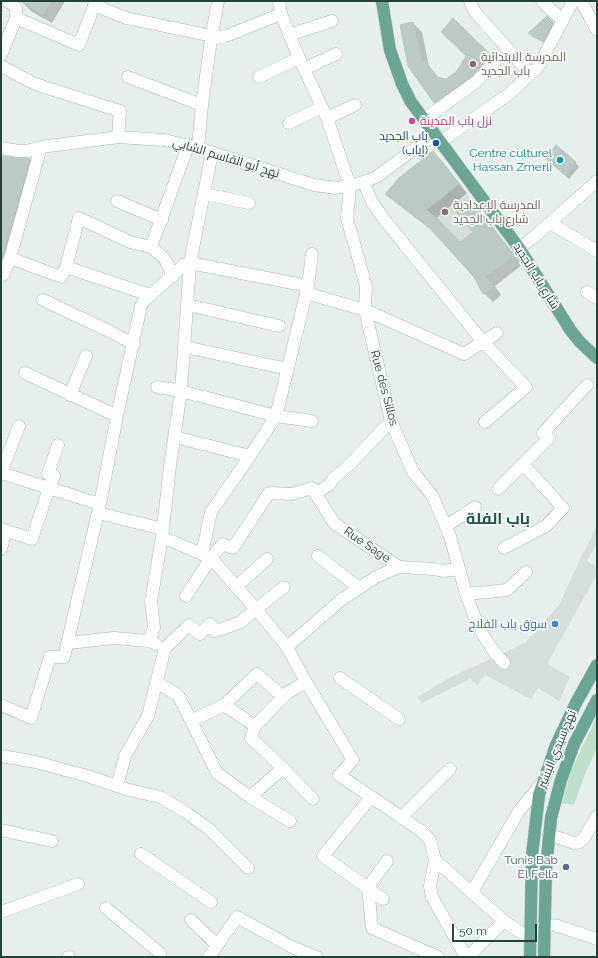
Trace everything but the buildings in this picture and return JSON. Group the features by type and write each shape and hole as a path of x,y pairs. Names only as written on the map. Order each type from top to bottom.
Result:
{"main road":[{"name":"شارع باب الجديد","path":"382,1 390,50 402,84 411,102 519,248 571,331 597,358"},
{"name":"نهج سيدي البشير","path":"530,957 532,856 535,820 542,783 556,745 576,703 597,665"},
{"name":"نهج سيدي البشير","path":"544,957 546,868 551,818 561,780 574,744 597,700"},
{"path":"576,703 591,711"}],"street":[{"path":"1,55 16,18 16,8 8,1"},
{"path":"151,247 193,147 202,105 211,38 218,1"},
{"path":"279,1 281,14 289,35 327,118 350,186"},
{"path":"470,1 475,12 530,74"},
{"path":"542,1 562,20"},
{"name":"نهج أبو القاسم الشابي","path":"1,148 27,151 40,147 118,137 164,140 193,147 314,185 337,188 350,186 376,176 438,138 484,113 509,94 538,67 573,1"},
{"path":"581,1 597,30"},
{"path":"16,18 80,45 95,3 126,18 211,38 226,36 281,14"},
{"path":"289,35 332,21"},
{"path":"259,77 301,63 336,54"},
{"path":"424,120 476,82 495,61"},
{"path":"1,66 35,84 120,111 118,137"},
{"path":"128,77 202,105"},
{"path":"327,118 355,105"},
{"path":"289,123 322,107"},
{"path":"1,276 4,274 10,258 40,147"},
{"path":"149,641 154,628 151,600 162,533 181,391 190,263 212,153"},
{"path":"519,248 550,223 597,181"},
{"name":"Rue des Sillos","path":"350,186 347,218 366,286 366,310 391,421 413,472 432,495 446,526 466,594 479,629 495,653 504,663"},
{"path":"366,188 372,202 383,218 483,342 526,387 485,422"},
{"path":"204,194 249,203"},
{"path":"117,201 162,220"},
{"path":"10,258 61,277 66,267 79,218 130,242 151,247 165,259 172,276"},
{"path":"550,223 597,251"},
{"path":"186,596 206,556 211,512 276,416 307,289 312,254"},
{"path":"1,705 31,718 50,657 64,657 99,508 141,306 150,295 184,265 190,263 307,289 366,310 464,354 497,333"},
{"path":"66,267 150,295"},
{"path":"586,292 597,298"},
{"path":"43,300 134,344"},
{"path":"188,305 279,326"},
{"path":"185,347 288,370"},
{"path":"70,395 86,356"},
{"path":"25,373 117,416"},
{"path":"498,489 549,438 542,433 587,385"},
{"path":"157,387 181,391 276,416 312,421"},
{"path":"206,556 223,544 233,548 269,493 292,494 312,488 316,493 330,484 333,479 351,463 391,421"},
{"path":"19,426 1,473 49,488 162,533 206,556 237,586 286,647 353,760 339,775 427,836 430,840 435,860 430,886 432,896 467,957 504,921"},
{"path":"175,437 250,456"},
{"path":"1,549 4,530 32,539 54,476 48,474 58,445"},
{"path":"504,548 546,526 563,508 523,464"},
{"name":"Rue Sage","path":"316,493 334,522 399,567 443,570 459,569"},
{"path":"446,526 474,507"},
{"path":"318,556 359,588"},
{"path":"237,586 267,559"},
{"path":"286,647 341,600 376,577 399,567"},
{"path":"466,594 507,590 526,572"},
{"path":"117,786 125,756 148,716 165,648 189,625 200,634 210,624 215,631 239,623 284,587"},
{"path":"68,642 114,638 149,641 165,648"},
{"path":"191,721 224,706 257,674 283,697"},
{"path":"340,678 399,719"},
{"path":"156,682 178,695 218,773 250,797 290,821"},
{"path":"306,682 283,697 255,726 251,738 313,799"},
{"path":"224,706 255,726"},
{"path":"1,756 36,762 87,776 128,790 160,797 184,811 209,829 248,868"},
{"path":"250,797 283,768"},
{"path":"401,818 450,769"},
{"path":"472,892 519,811 542,783"},
{"path":"371,797 323,856 383,899"},
{"path":"549,835 575,843 580,842 597,816"},
{"path":"1,830 52,841"},
{"path":"141,854 211,902"},
{"path":"435,860 504,921 530,939"},
{"path":"387,861 368,887 372,928 438,957"},
{"path":"1,912 78,884"},
{"path":"106,908 160,953"},
{"path":"209,957 237,917 292,947 316,957"},
{"path":"191,920 217,945"},
{"path":"544,924 558,926 597,939"}],"shaded area":[{"name":"المدرسة الإعدادية شارع باب الجديد","path":"433,151 514,255 487,277 493,286 483,294 474,277 427,225 385,194 399,178"},
{"name":"سوق باب الفلاح","path":"597,527 597,543 587,561 597,567 597,574 547,664 570,677 559,701 538,688 531,699 485,675 477,685 470,679 422,703 417,697 451,677 525,643 559,605 582,555"}],"green space":[{"path":"597,716 597,748 585,774 574,805 562,803 571,771"}],"place":[{"name":"المدرسة الابتدائية باب الجديد","path":"473,64"},
{"name":"نزل باب المدينة","path":"412,121"},
{"name":"باب الجديد (إياب)","path":"436,143"},
{"name":"Centre culturel Hassan Zmerli","path":"560,160"},
{"name":"المدرسة الإعدادية شارع باب الجديد","path":"445,212"},
{"name":"سوق باب الفلاح","path":"555,624"},
{"name":"Tunis Bab El Fella","path":"566,867"}],"district":[{"name":"باب الفلة","path":"498,519"}]}
